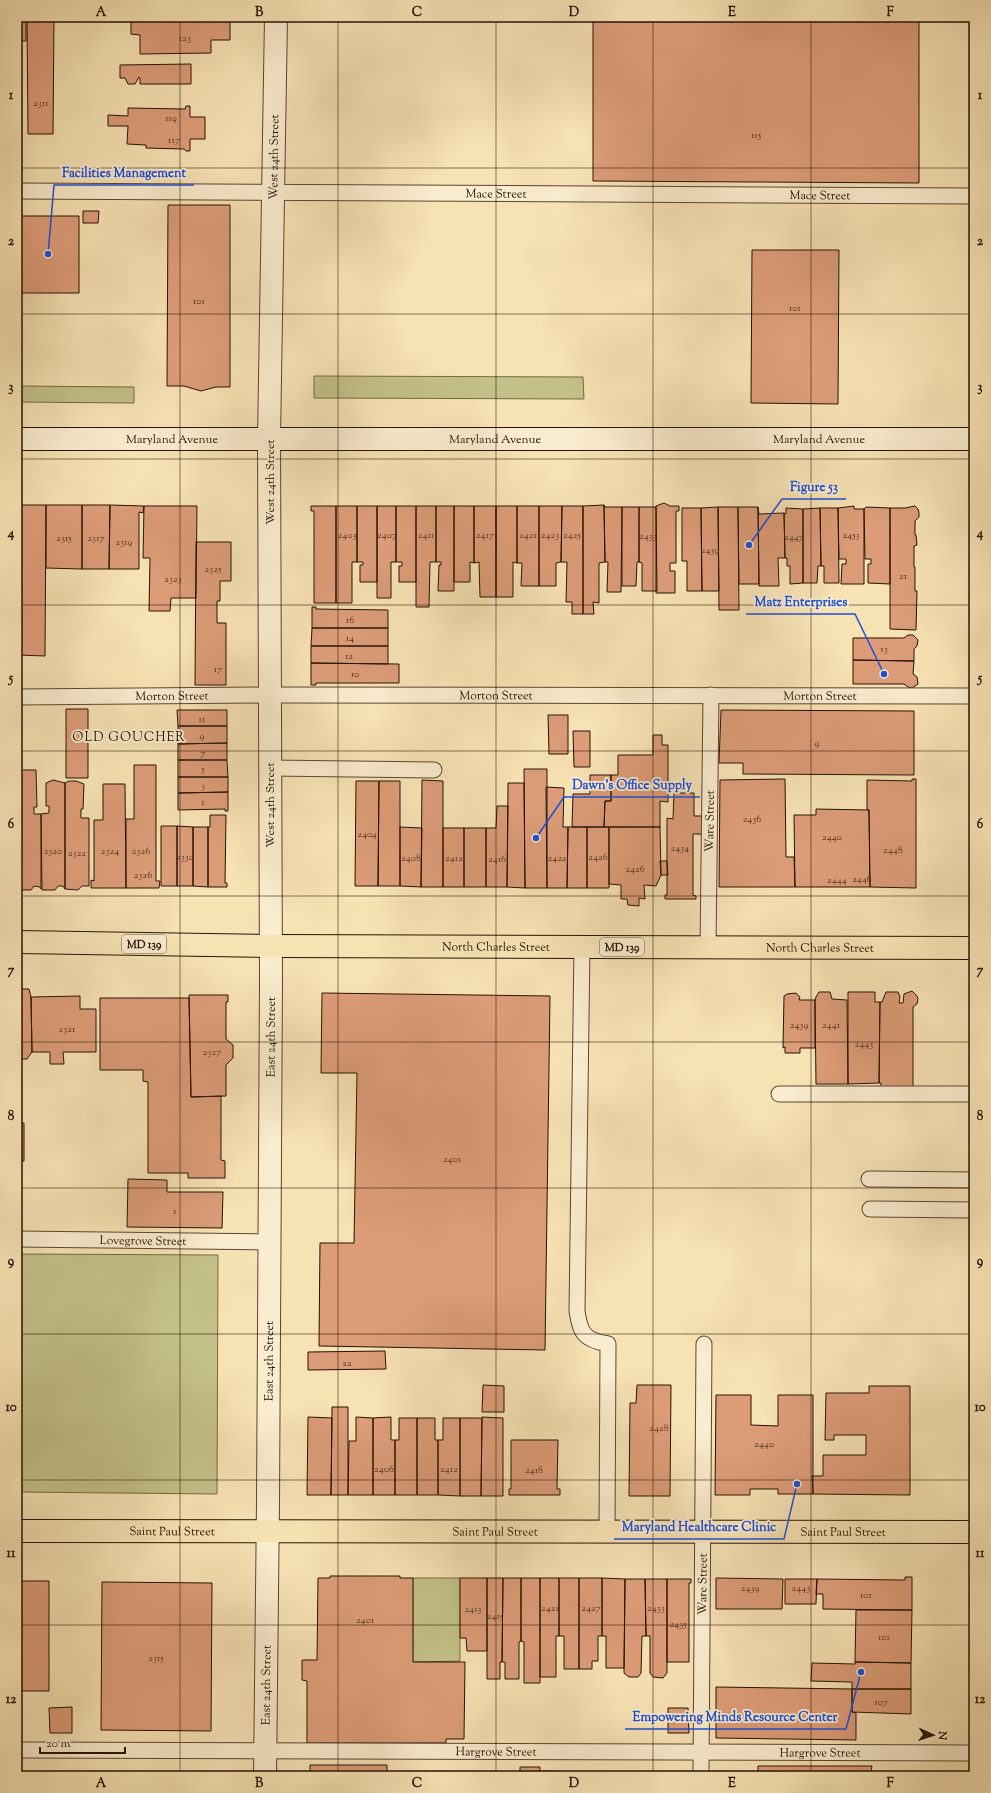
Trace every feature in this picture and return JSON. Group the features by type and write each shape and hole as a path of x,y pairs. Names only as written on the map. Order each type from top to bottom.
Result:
{"main road":[{"name":"North Charles Street","path":"17,942 271,946 974,948"},
{"name":"Saint Paul Street","path":"17,1531 974,1532"}],"street":[{"name":"West 24th Street","path":"271,946 269,439 276,17"},
{"name":"Maryland Avenue","path":"17,439 974,439"},
{"name":"East 24th Street","path":"265,1776 268,1531 271,946"}],"lane":[{"name":"Mace Street","path":"17,191 974,196"},
{"name":"Morton Street","path":"17,697 270,695 974,696"},
{"name":"Ware Street","path":"708,947 711,695"},
{"path":"270,768 434,770"},
{"path":"582,947 577,1311 579,1325 586,1338 595,1342 608,1344 607,1532"},
{"path":"779,1094 974,1094"},
{"path":"869,1179 974,1180"},
{"path":"870,1209 974,1210"},
{"name":"Lovegrove Street","path":"17,1239 269,1242"},
{"name":"Ware Street","path":"701,1776 704,1344"},
{"name":"Hargrove Street","path":"17,1750 974,1753"}],"shaded area":[{"path":"314,376 583,377 584,399 314,398"},
{"path":"17,386 134,387 134,403 17,402"},
{"path":"20,1254 218,1255 217,1494 19,1492"},
{"path":"413,1578 460,1578 460,1661 413,1662"}],"building":[{"path":"17,17 26,17 26,41 17,41"},
{"path":"27,17 54,17 53,134 28,134"},
{"path":"131,17 230,17 230,40 211,40 211,53 140,54 140,35 131,34"},
{"path":"593,17 919,17 919,183 593,181"},
{"path":"191,64 191,84 140,84 139,77 135,84 128,84 125,78 120,78 120,65"},
{"path":"186,106 190,106 190,117 205,117 205,139 190,139 190,151 186,151 184,149 146,148 146,145 127,144 128,126 108,126 108,115 128,116 128,108 185,109"},
{"path":"168,205 230,205 230,387 216,387 201,391 184,386 167,386"},
{"path":"83,211 99,211 98,223 83,223"},
{"path":"17,216 79,216 79,293 17,293"},
{"path":"752,250 839,250 838,404 751,403"},
{"path":"664,503 670,506 679,506 679,511 676,511 676,563 670,563 670,571 675,571 675,593 656,593 656,506"},
{"path":"17,505 46,505 45,656 17,655"},
{"path":"46,505 82,505 82,569 46,568"},
{"path":"82,505 110,505 109,569 82,569"},
{"path":"110,505 144,506 143,513 139,512 139,569 109,569"},
{"path":"604,505 605,507 622,507 621,592 607,592 608,562 605,562"},
{"path":"604,505 605,562 599,563 599,603 593,602 594,614 583,614 583,506"},
{"path":"144,506 197,506 196,598 171,598 170,611 149,611 150,558 143,558"},
{"path":"311,506 336,506 336,603 314,603 314,511 311,511"},
{"path":"336,506 357,506 357,562 352,562 352,603 336,603"},
{"path":"357,506 377,506 377,582 360,582 360,565 363,565 363,562 357,562"},
{"path":"377,506 396,506 396,562 391,562 391,598 377,598"},
{"path":"396,506 416,506 416,582 399,582 399,566 402,566 402,562 396,562"},
{"path":"416,506 436,506 436,562 430,562 429,607 416,607"},
{"path":"436,506 454,506 454,591 438,591 439,565 441,565 441,562 436,562"},
{"path":"454,506 474,506 474,563 470,562 470,582 454,582"},
{"path":"474,506 496,506 496,597 480,597 479,562 474,563"},
{"path":"496,506 517,506 517,563 513,562 513,597 496,597"},
{"path":"517,506 539,506 539,586 521,586 522,563 517,563"},
{"path":"539,506 562,506 561,562 556,563 556,586 539,586"},
{"path":"562,506 583,506 583,614 572,614 572,602 566,602 567,562 561,562"},
{"path":"854,506 854,509 864,509 864,584 841,584 842,564 846,564 846,559 839,559 838,508"},
{"path":"915,506 919,513 919,517 915,521 917,545 914,546 915,591 917,591 916,630 890,629 890,508"},
{"path":"622,507 639,507 639,562 637,562 636,586 622,586"},
{"path":"639,507 656,507 657,591 642,591 642,563 639,562"},
{"path":"718,507 738,507 739,610 719,610"},
{"path":"718,507 719,591 702,591 701,508"},
{"path":"738,507 758,507 759,584 739,584"},
{"path":"758,507 759,514 784,513 785,558 778,558 779,586 759,586"},
{"path":"866,507 890,508 890,584 868,583 868,564 871,564 871,559 865,559 864,509"},
{"path":"682,508 701,508 702,591 687,591 687,561 682,561"},
{"path":"786,508 803,509 803,583 790,584 790,566 787,566 787,558 785,558 784,513 786,514"},
{"path":"820,508 821,566 818,566 817,583 803,583 803,509"},
{"path":"820,508 838,508 839,583 824,583 824,566 821,566"},
{"path":"196,542 231,542 231,581 220,581 220,601 217,601 217,623 226,623 226,685 195,685"},
{"path":"312,607 316,607 316,609 388,610 388,628 312,628"},
{"path":"312,628 388,628 388,646 311,646"},
{"path":"908,635 913,635 918,640 917,646 914,649 914,661 853,660 853,638 904,638"},
{"path":"311,646 388,646 388,664 311,663"},
{"path":"853,660 914,661 913,674 917,677 918,684 912,688 904,684 853,684"},
{"path":"311,663 399,664 399,683 316,683 316,685 311,685"},
{"path":"66,709 88,709 88,778 66,778"},
{"path":"177,710 227,710 227,726 178,726"},
{"path":"721,710 914,711 914,775 743,774 743,763 719,763"},
{"path":"548,715 568,715 568,754 549,754"},
{"path":"178,726 227,726 227,743 178,744"},
{"path":"573,731 590,731 590,767 574,767"},
{"path":"653,735 662,735 662,745 668,745 668,802 660,801 660,827 604,827 605,801 611,801 611,775 618,775 618,755 653,755"},
{"path":"227,743 227,760 178,760 178,744"},
{"path":"178,760 227,760 228,777 178,777"},
{"path":"134,765 156,765 156,881 160,881 159,888 126,888 126,819 134,819"},
{"path":"524,769 547,769 547,888 525,888"},
{"path":"17,770 36,770 37,807 34,807 34,814 41,814 41,889 40,887 34,886 31,890 21,890 17,888"},
{"path":"590,775 611,775 611,801 605,801 604,827 572,827 573,794 590,794"},
{"path":"178,777 228,777 228,792 178,793"},
{"path":"785,779 786,857 794,857 795,887 719,887 720,780"},
{"path":"912,779 916,779 916,888 870,887 867,780 912,781"},
{"path":"53,780 65,783 65,889 63,886 58,886 55,890 42,890 41,814 49,813 49,806 46,806 46,783"},
{"path":"422,780 443,781 443,887 421,887"},
{"path":"69,781 76,781 84,784 83,809 81,809 81,818 89,818 89,886 82,886 78,890 65,889 65,783"},
{"path":"356,781 379,781 378,886 355,886"},
{"path":"379,781 400,781 400,886 378,886"},
{"path":"508,783 524,783 525,888 507,887"},
{"path":"103,784 125,784 126,888 91,888 91,880 94,881 94,820 103,820"},
{"path":"546,787 564,788 563,827 568,827 567,888 547,888"},
{"path":"228,792 228,811 225,811 225,809 178,810 178,793"},
{"path":"674,793 694,793 694,816 702,816 702,834 693,834 693,895 696,896 696,899 665,899 665,895 667,895 667,818 673,819"},
{"path":"497,806 508,806 507,887 486,887 486,828 496,828"},
{"path":"816,809 869,810 870,887 795,887 794,815 816,815"},
{"path":"210,815 226,815 225,883 227,883 227,887 208,887 208,827 210,827"},
{"path":"161,826 177,826 177,886 161,886"},
{"path":"177,826 193,827 193,886 177,886"},
{"path":"193,827 208,827 208,887 193,886"},
{"path":"400,827 422,828 421,887 400,886"},
{"path":"568,827 587,827 587,888 567,888"},
{"path":"587,827 609,827 609,888 587,888"},
{"path":"609,827 660,827 661,875 656,886 644,885 645,899 639,898 639,906 628,905 627,899 621,899 621,885 609,884"},
{"path":"443,828 464,828 464,887 443,887"},
{"path":"464,828 486,828 486,887 464,887"},
{"path":"660,861 667,861 668,875 661,875"},
{"path":"17,989 29,989 31,997 32,1052 27,1059 19,1059 17,1057"},
{"path":"912,991 918,999 917,1004 913,1007 913,1087 881,1087 881,1083 879,1083 880,1002 882,1002 886,992 898,992 900,997 899,1003 903,1003 904,994"},
{"path":"819,992 830,992 832,999 847,1000 848,1084 816,1084 815,1000"},
{"path":"848,992 875,992 875,1002 880,1002 879,1083 848,1084"},
{"path":"322,993 550,996 545,1350 319,1346 320,1243 354,1243 357,1073 321,1073"},
{"path":"796,993 800,997 799,1000 815,1000 815,1048 800,1048 800,1053 785,1053 785,1047 783,1048 784,996 787,994"},
{"path":"189,995 228,995 228,1002 226,1002 226,1039 233,1045 233,1058 226,1065 226,1096 191,1097"},
{"path":"80,996 80,1009 96,1009 96,1052 63,1052 64,1064 50,1064 50,1052 32,1052 31,997"},
{"path":"100,998 189,998 191,1097 221,1096 221,1160 225,1161 225,1178 188,1178 188,1173 148,1173 148,1082 143,1081 143,1070 100,1070"},
{"path":"17,1082 19,1123 24,1123 24,1161 17,1161"},
{"path":"128,1179 167,1180 167,1192 223,1192 222,1228 127,1227"},
{"path":"385,1351 386,1369 308,1370 308,1352"},
{"path":"483,1385 504,1386 504,1412 482,1412"},
{"path":"637,1385 671,1385 670,1496 629,1496 630,1403 636,1403"},
{"path":"869,1386 910,1386 910,1495 813,1494 812,1476 823,1476 823,1455 866,1455 866,1435 834,1435 834,1440 825,1440 826,1393 869,1393"},
{"path":"716,1395 751,1395 751,1425 778,1426 778,1395 813,1395 813,1494 778,1494 778,1489 750,1489 750,1495 715,1495"},
{"path":"332,1407 348,1407 348,1495 331,1495"},
{"path":"308,1417 332,1418 331,1495 307,1495"},
{"path":"356,1417 373,1418 373,1495 348,1495 349,1441 356,1441"},
{"path":"391,1417 391,1440 395,1440 395,1495 373,1495 373,1418"},
{"path":"482,1417 503,1418 503,1496 481,1496"},
{"path":"399,1418 417,1418 417,1495 395,1495 395,1440 399,1440"},
{"path":"417,1418 435,1418 435,1440 438,1440 438,1495 417,1495"},
{"path":"443,1418 460,1418 460,1496 438,1495 438,1440 443,1440"},
{"path":"460,1418 482,1418 481,1496 460,1496"},
{"path":"511,1440 558,1440 557,1489 560,1489 560,1495 509,1495 509,1489 511,1489"},
{"path":"330,1576 400,1576 400,1578 413,1578 413,1662 465,1662 464,1739 446,1739 446,1743 307,1743 307,1681 302,1680 302,1660 317,1660 318,1578 330,1578"},
{"path":"905,1577 912,1577 912,1610 823,1609 823,1594 816,1594 817,1579 905,1580"},
{"path":"460,1578 487,1578 487,1651 467,1651 466,1638 460,1638"},
{"path":"487,1578 503,1578 502,1662 500,1662 500,1679 487,1679"},
{"path":"503,1578 521,1578 521,1641 519,1642 519,1679 505,1679 505,1662 502,1662"},
{"path":"521,1578 540,1578 540,1683 524,1683 524,1642 521,1641"},
{"path":"540,1578 559,1578 559,1636 556,1636 556,1677 540,1677"},
{"path":"559,1578 579,1578 579,1669 564,1669 564,1636 559,1636"},
{"path":"579,1578 602,1578 602,1636 598,1636 598,1661 592,1661 592,1669 579,1669"},
{"path":"602,1578 625,1579 624,1668 606,1668 606,1636 602,1636"},
{"path":"716,1578 783,1579 782,1609 716,1609"},
{"path":"625,1579 645,1579 646,1636 642,1636 641,1673 638,1677 629,1677 624,1673"},
{"path":"645,1579 667,1579 667,1673 663,1678 653,1677 650,1673 650,1636 646,1636"},
{"path":"667,1579 691,1579 691,1583 689,1583 689,1662 667,1662"},
{"path":"785,1579 817,1579 816,1604 785,1604"},
{"path":"17,1581 49,1581 49,1691 17,1691"},
{"path":"102,1582 212,1583 211,1731 101,1730"},
{"path":"856,1610 912,1610 911,1663 855,1662"},
{"path":"855,1662 911,1663 911,1689 852,1689 852,1682 811,1681 812,1663 855,1664"},
{"path":"716,1687 852,1689 852,1712 856,1713 856,1740 716,1738"},
{"path":"852,1689 911,1689 911,1714 852,1712"},
{"path":"72,1707 72,1733 50,1733 49,1708"},
{"path":"668,1708 688,1708 689,1733 668,1733"},
{"path":"310,1765 387,1765 387,1776 310,1776"},
{"path":"758,1766 872,1766 871,1772 876,1776 758,1776"},
{"path":"520,1767 540,1767 540,1776 520,1776"},
{"path":"543,1771 557,1771 557,1776 543,1776"}],"place":[{"name":"Facilities Management","path":"48,254"},
{"name":"Figure 53","path":"749,545"},
{"name":"Matz Enterprises","path":"884,674"},
{"name":"Dawn's Office Supply","path":"536,838"},
{"name":"Maryland Healthcare Clinic","path":"797,1484"},
{"name":"Empowering Minds Resource Center","path":"861,1672"}],"district":[{"name":"OLD GOUCHER","path":"129,736"}]}
